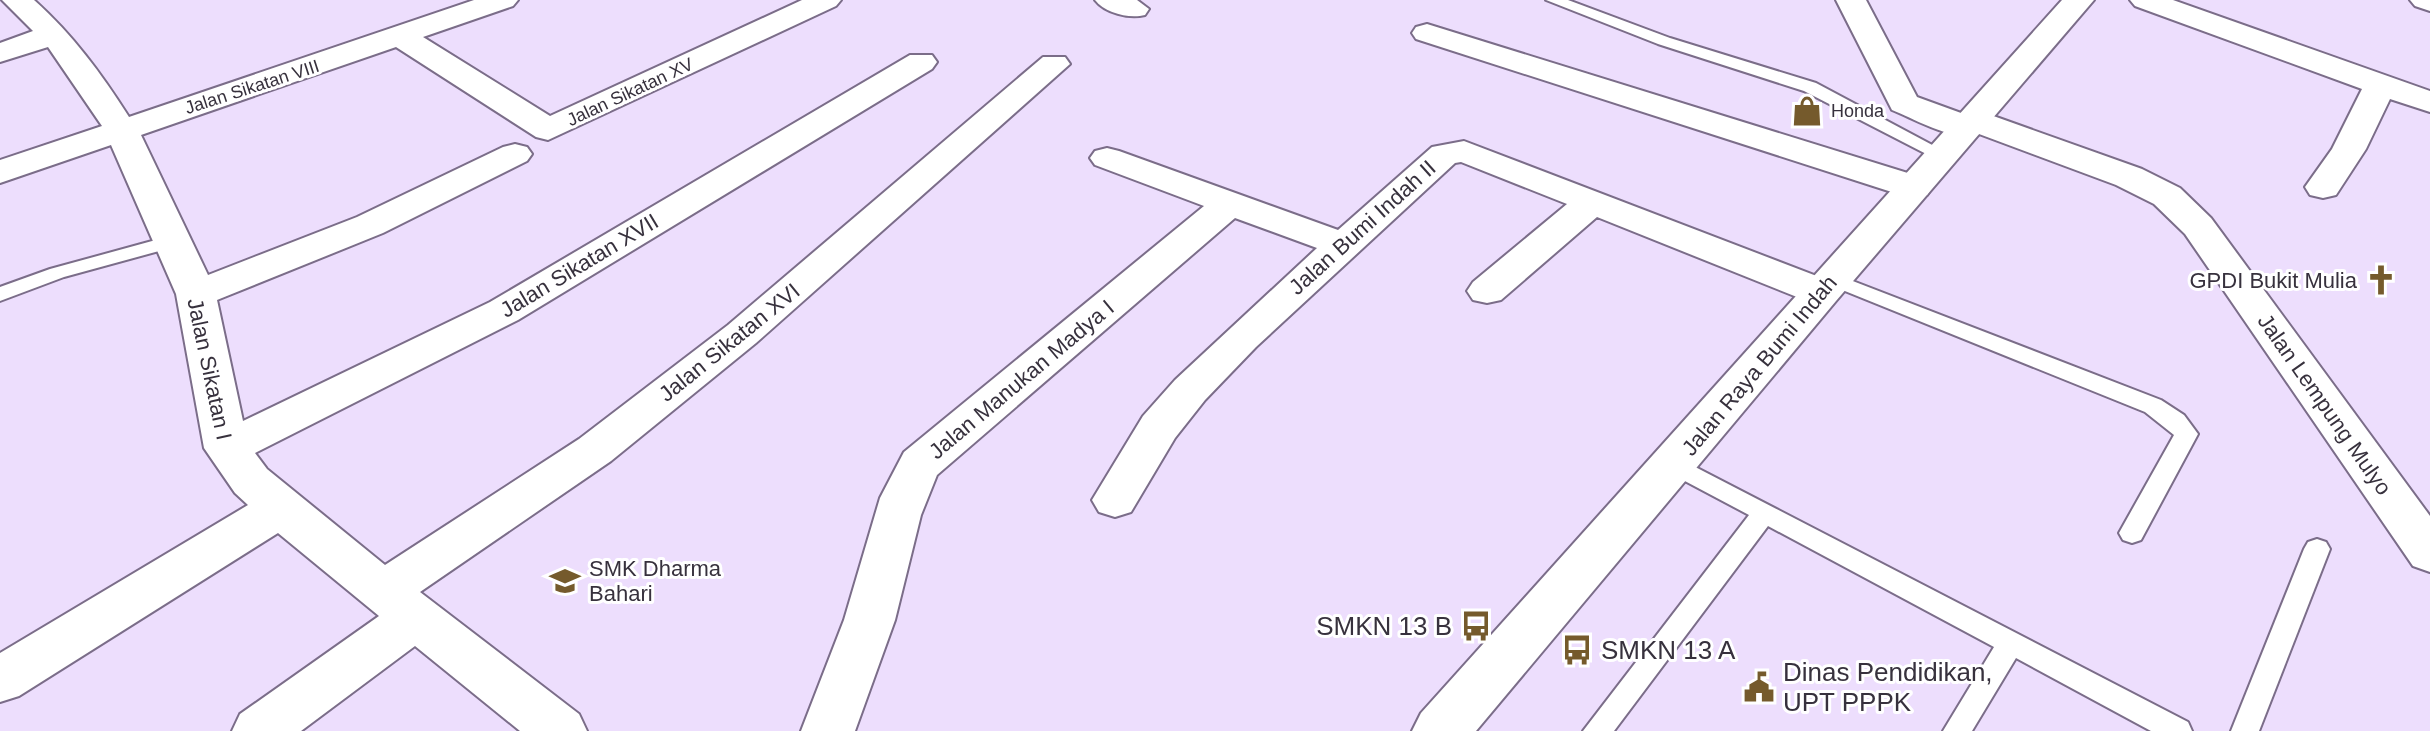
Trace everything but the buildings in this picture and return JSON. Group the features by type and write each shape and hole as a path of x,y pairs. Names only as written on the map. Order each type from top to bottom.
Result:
{"street":[{"name":"Jalan Sikatan I","path":"17,0 54,34 84,71 121,130 174,241 196,294 226,448 251,481 281,508 560,731"},
{"name":"Jalan Sikatan VIII","path":"0,172 401,37 461,6 503,0"},
{"name":"Jalan Sikatan XV","path":"401,37 548,130 826,0"},
{"name":"Jalan Lempung Mulyo","path":"1851,0 1904,103 1949,147 2129,177 2167,196 2198,226 2430,553"},
{"name":"Jalan Raya Bumi Indah","path":"1441,731 1674,465 1826,285 2079,0"},
{"path":"2145,0 2430,102"},
{"path":"1427,33 1949,147"},
{"path":"0,53 54,34"},
{"name":"Jalan Sikatan XVII","path":"226,448 504,311 921,62"},
{"name":"Jalan Sikatan XVI","path":"259,731 400,604 742,334 1054,64"},
{"path":"2323,187 2349,149 2380,85"},
{"name":"Jalan Bumi Indah II","path":"1115,500 1159,427 1190,390 1341,244 1419,174 1453,150 1464,151 1826,285"},
{"path":"196,294 370,225 515,154"},
{"path":"1107,158 1341,244"},
{"path":"1487,291 1593,201"},
{"name":"Jalan Manukan Madya I","path":"828,731 874,604 890,533 920,464 1229,204"},
{"path":"0,680 281,508"}],"lane":[{"path":"1554,0 1664,41 1810,87 1949,147"},
{"path":"0,294 57,273 174,241"},
{"path":"1826,285 2153,406 2176,421 2186,434 2132,533"},
{"path":"1674,465 2178,731"},
{"path":"1597,731 1765,512"},
{"path":"2245,731 2317,549"},
{"path":"1957,731 2011,642"}],"place":[{"name":"Honda","path":"1807,111"},
{"name":"GPDI Bukit Mulia","path":"2381,280"},
{"name":"SMK Dharma Bahari","path":"565,581"},
{"name":"SMKN 13 B","path":"1476,626"},
{"name":"SMKN 13 A","path":"1577,650"},
{"name":"Dinas Pendidikan, UPT PPPK","path":"1759,687"}]}
